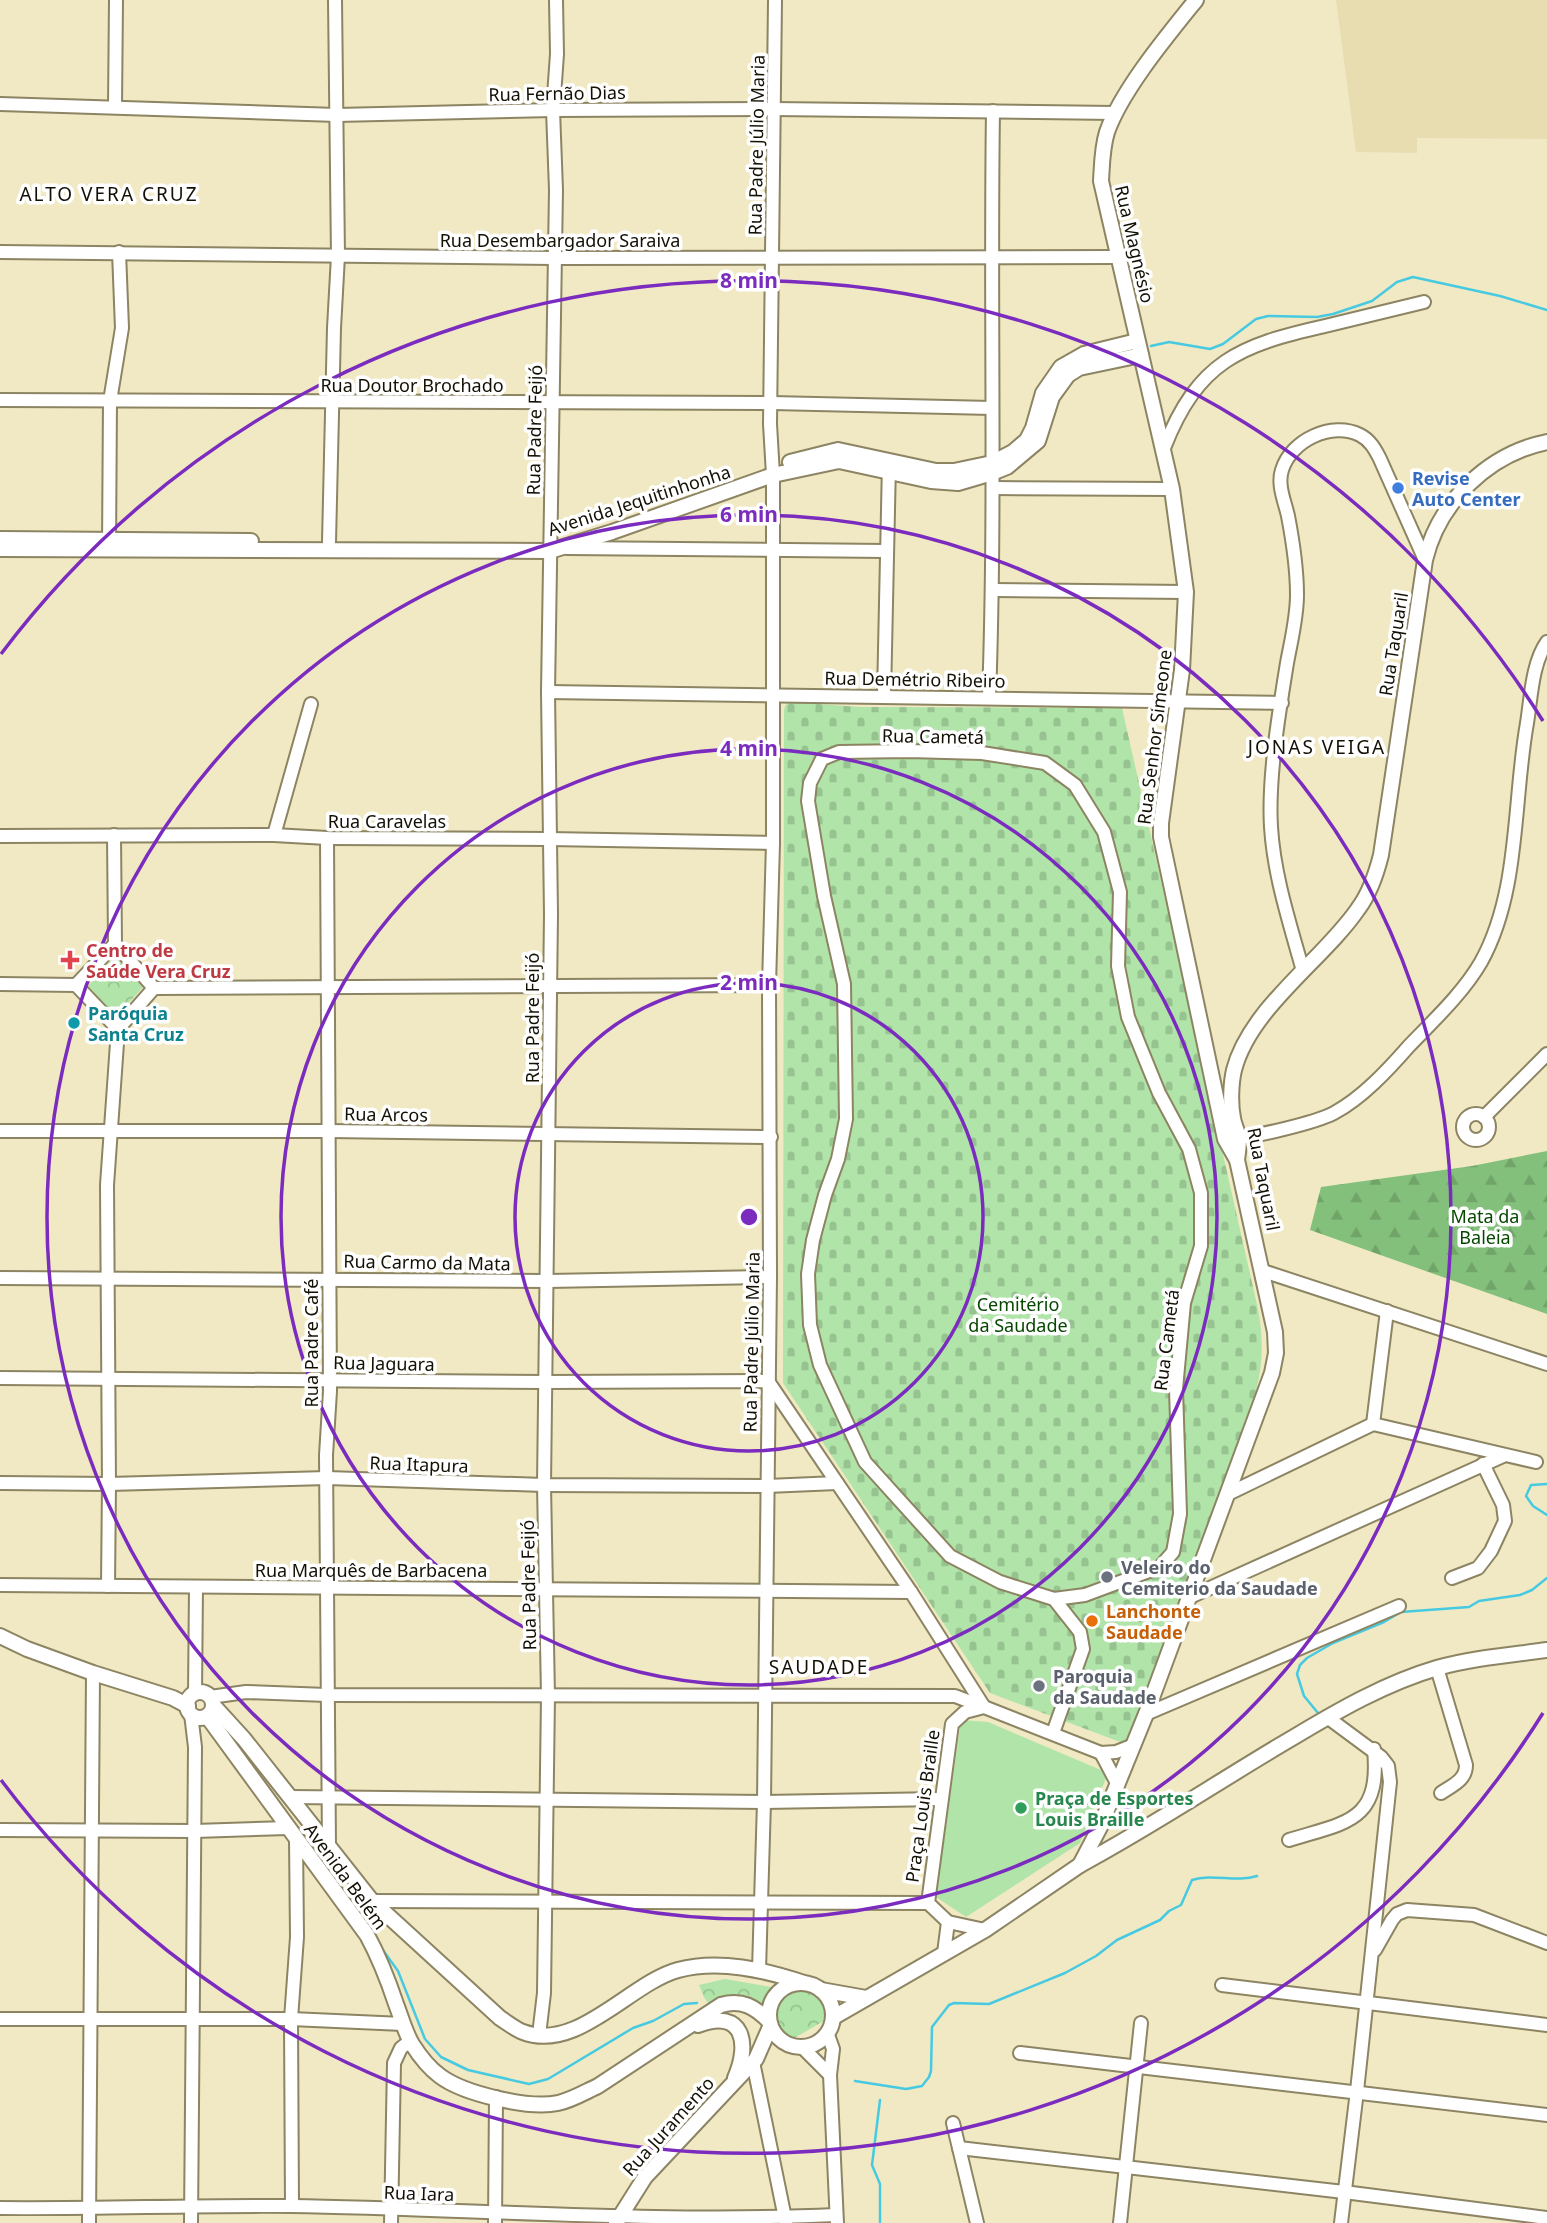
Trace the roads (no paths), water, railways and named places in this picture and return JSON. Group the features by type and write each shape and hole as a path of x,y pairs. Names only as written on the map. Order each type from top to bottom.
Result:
{"street":[{"path":"116,0 116,107"},
{"path":"329,542 338,256 335,0"},
{"name":"Rua Padre Feijó","path":"539,2035 544,1993 548,1696 544,1485 549,1133 548,692 553,547 552,404 556,190 553,110 557,54 556,0"},
{"name":"Rua Padre Júlio Maria","path":"760,1970 770,1277 769,985 773,843 772,258 775,0"},
{"name":"Rua Magnésio","path":"1139,348 1101,181 1106,135 1115,113 1161,44 1196,0"},
{"name":"Rua Fernão Dias","path":"0,104 337,115 773,109 1115,113"},
{"path":"989,698 993,590 993,111"},
{"name":"Rua Desembargador Saraiva","path":"0,252 554,258 1119,257"},
{"path":"109,544 110,401 122,328 119,252"},
{"path":"1164,448 1172,426 1185,405 1201,384 1235,354 1273,338 1424,302"},
{"name":"Rua Senhor Simeone","path":"1139,348 1172,489 1186,592 1184,656 1161,837 1232,1139"},
{"name":"Avenida Jequitinhonha","path":"0,539 109,544 553,547 773,470 839,461 888,466 931,481 958,483 992,468 1007,467 1038,441 1052,397 1068,375 1079,368 1139,348"},
{"name":"Rua Doutor Brochado","path":"0,400 772,403 992,408"},
{"path":"1303,971 1278,881 1273,849 1271,802 1297,598 1289,519 1280,484 1288,457 1300,444 1340,429 1360,435 1371,443 1425,560"},
{"name":"Rua Taquaril","path":"1118,1785 1230,1493 1272,1373 1276,1353 1275,1332 1263,1271 1232,1139 1234,1071 1242,1050 1258,1023 1359,909 1376,876 1430,539 1450,505 1481,472 1513,453 1547,442"},
{"path":"884,696 888,466"},
{"path":"993,488 1172,489"},
{"path":"611,528 619,548"},
{"name":"Avenida Jequitinhonha","path":"182,545 329,542 553,547"},
{"name":"Avenida Jequitinhonha","path":"0,549 109,544"},
{"path":"553,547 886,551"},
{"path":"993,590 1186,592"},
{"path":"1232,1139 1319,1119 1346,1105 1402,1055 1452,1000 1480,963 1504,902 1525,736 1539,659 1547,642"},
{"name":"Rua Demétrio Ribeiro","path":"548,692 1282,703"},
{"path":"274,835 311,704"},
{"name":"Rua Cametá","path":"839,752 982,753 1045,763 1075,785 1104,832 1120,892 1118,966 1128,1017 1159,1093 1189,1149 1201,1193 1201,1246 1184,1303 1176,1389 1180,1514 1173,1552 1160,1567 1085,1595 1054,1599 1000,1582 950,1556 865,1462 820,1365 810,1325 808,1274 813,1240 838,1159 846,1119 845,984 824,896 808,801 810,783 822,759 839,752"},
{"path":"114,835 115,944 154,988"},
{"name":"Rua Caravelas","path":"0,836 274,835 327,838 773,843"},
{"name":"Rua Padre Café","path":"327,838 330,1131 327,1478 329,1848"},
{"path":"76,985 115,944"},
{"path":"0,984 76,985 118,1029"},
{"path":"108,1586 107,1185 118,1029 154,988 769,985"},
{"path":"1484,1117 1547,1054"},
{"name":"Rua Arcos","path":"0,1131 330,1131 771,1137"},
{"path":"1263,1271 1547,1364"},
{"name":"Rua Carmo da Mata","path":"0,1278 548,1281 770,1277"},
{"path":"1373,1424 1387,1311"},
{"name":"Rua Jaguara","path":"0,1378 768,1381"},
{"path":"768,1381 911,1592 984,1707"},
{"path":"1230,1493 1373,1424 1536,1462"},
{"path":"1190,1597 1503,1456"},
{"path":"1452,1578 1478,1568 1491,1551 1505,1521 1503,1505 1483,1464"},
{"name":"Rua Itapura","path":"0,1483 109,1485 327,1478 544,1485 767,1486 837,1483"},
{"name":"Rua Marquês de Barbacena","path":"0,1585 911,1592"},
{"path":"191,2223 195,1736 200,1706 196,1587"},
{"path":"1053,1733 1083,1649 1080,1632 1054,1599"},
{"path":"1146,1714 1399,1606"},
{"path":"0,1636 8,1642 93,1674 200,1706 247,1692 327,1695 964,1698 1101,1753 1116,1752 1134,1745"},
{"path":"834,2017 985,1930 1080,1865 1126,1841 1218,1781 1377,1691 1437,1668 1547,1650"},
{"path":"1437,1668 1466,1765 1462,1779 1441,1793"},
{"path":"89,2223 93,1674"},
{"path":"938,1697 950,1704 952,1724"},
{"name":"Avenida Belém","path":"200,1706 228,1720 372,1901 500,2018 523,2032 539,2035"},
{"name":"Avenida Belém","path":"200,1706 367,1935 381,1960 410,2041 440,2076 468,2089 496,2097 535,2105 559,2103 577,2097 606,2081 714,2009 730,2002 747,2004 760,2011 770,2024"},
{"name":"Praça Louis Braille","path":"948,1922 928,1903 952,1724 965,1712 984,1707"},
{"path":"1327,1717 1374,1749 1388,1766 1390,1782 1341,2223"},
{"path":"1289,1840 1342,1824 1358,1815 1367,1804 1373,1789 1376,1771 1374,1749"},
{"path":"1080,1865 1118,1785 1101,1753"},
{"path":"291,1797 764,1802 941,1799"},
{"path":"1100,1827 1112,1839 1126,1841"},
{"path":"0,1830 292,1833 297,1937 291,2019 292,2206"},
{"path":"372,1901 928,1903"},
{"path":"1370,1963 1385,1930 1397,1914 1407,1910 1474,1915 1547,1943"},
{"path":"944,1954 948,1922 985,1930"},
{"path":"539,2035 573,2029 600,2016 643,1985 681,1969 719,1967 760,1970 821,1990 866,1998"},
{"path":"804,1983 792,1984 782,1989 774,1998 769,2009 770,2024 776,2036 797,2047 830,2076"},
{"path":"1222,1985 1547,2025"},
{"path":"797,2047 817,2044 828,2035 834,2017 828,1997 821,1990"},
{"path":"0,2019 291,2019 404,2024"},
{"path":"684,2030 722,2019 732,2023 738,2030 742,2050 740,2068 734,2081"},
{"path":"1120,2223 1141,2023"},
{"name":"Rua Juramento","path":"617,2220 654,2166 754,2061 770,2024"},
{"path":"828,2035 832,2049 830,2076 836,2219"},
{"path":"391,2216 394,2063 401,2048 410,2041"},
{"name":"Rua Juramento","path":"754,2061 797,2047"},
{"path":"1020,2053 1547,2115"},
{"path":"754,2061 786,2220"},
{"path":"495,2218 496,2097"},
{"path":"953,2123 977,2223"},
{"path":"959,2148 1344,2192 1486,2217 1547,2218"},
{"name":"Rua Iara","path":"0,2208 292,2206 391,2216 617,2220 836,2219"}],"waterway":[{"path":"1151,346 1169,342 1210,349 1223,344 1256,319 1268,316 1317,317 1333,314 1372,301 1397,282 1413,277 1500,296 1547,310"},
{"path":"1547,1484 1531,1485 1526,1496 1533,1506 1547,1515"},
{"path":"1318,1713 1304,1696 1297,1674 1300,1665 1307,1658 1401,1612 1469,1607 1479,1601 1520,1595 1532,1590 1547,1578"},
{"path":"855,2081 906,2089 922,2086 931,2071 932,2027 949,2005 989,2004 1065,1973 1096,1956 1117,1940 1160,1920 1181,1905 1192,1880 1257,1876"},
{"path":"380,1946 398,1971 425,2039 441,2057 468,2070 529,2084 548,2079 633,2028 653,2021 684,2004 697,2003"},
{"path":"880,2100 872,2165 880,2184 880,2223"}],"place":[{"name":"Revise Auto Center","path":"1398,488"},
{"name":"Centro de Saúde Vera Cruz","path":"70,960"},
{"name":"Paróquia Santa Cruz","path":"74,1023"},
{"name":"Veleiro do Cemiterio da Saudade","path":"1107,1577"},
{"name":"Lanchonte Saudade","path":"1092,1621"},
{"name":"Paroquia da Saudade","path":"1039,1686"},
{"name":"Praça de Esportes Louis Braille","path":"1021,1808"}],"district":[{"name":"ALTO VERA CRUZ","path":"109,194"},
{"name":"JONAS VEIGA","path":"1317,747"},
{"name":"SAUDADE","path":"819,1667"}],"park label":[{"name":"Mata da Baleia","path":"1485,1226"},
{"name":"Cemitério da Saudade","path":"1018,1314"}]}
